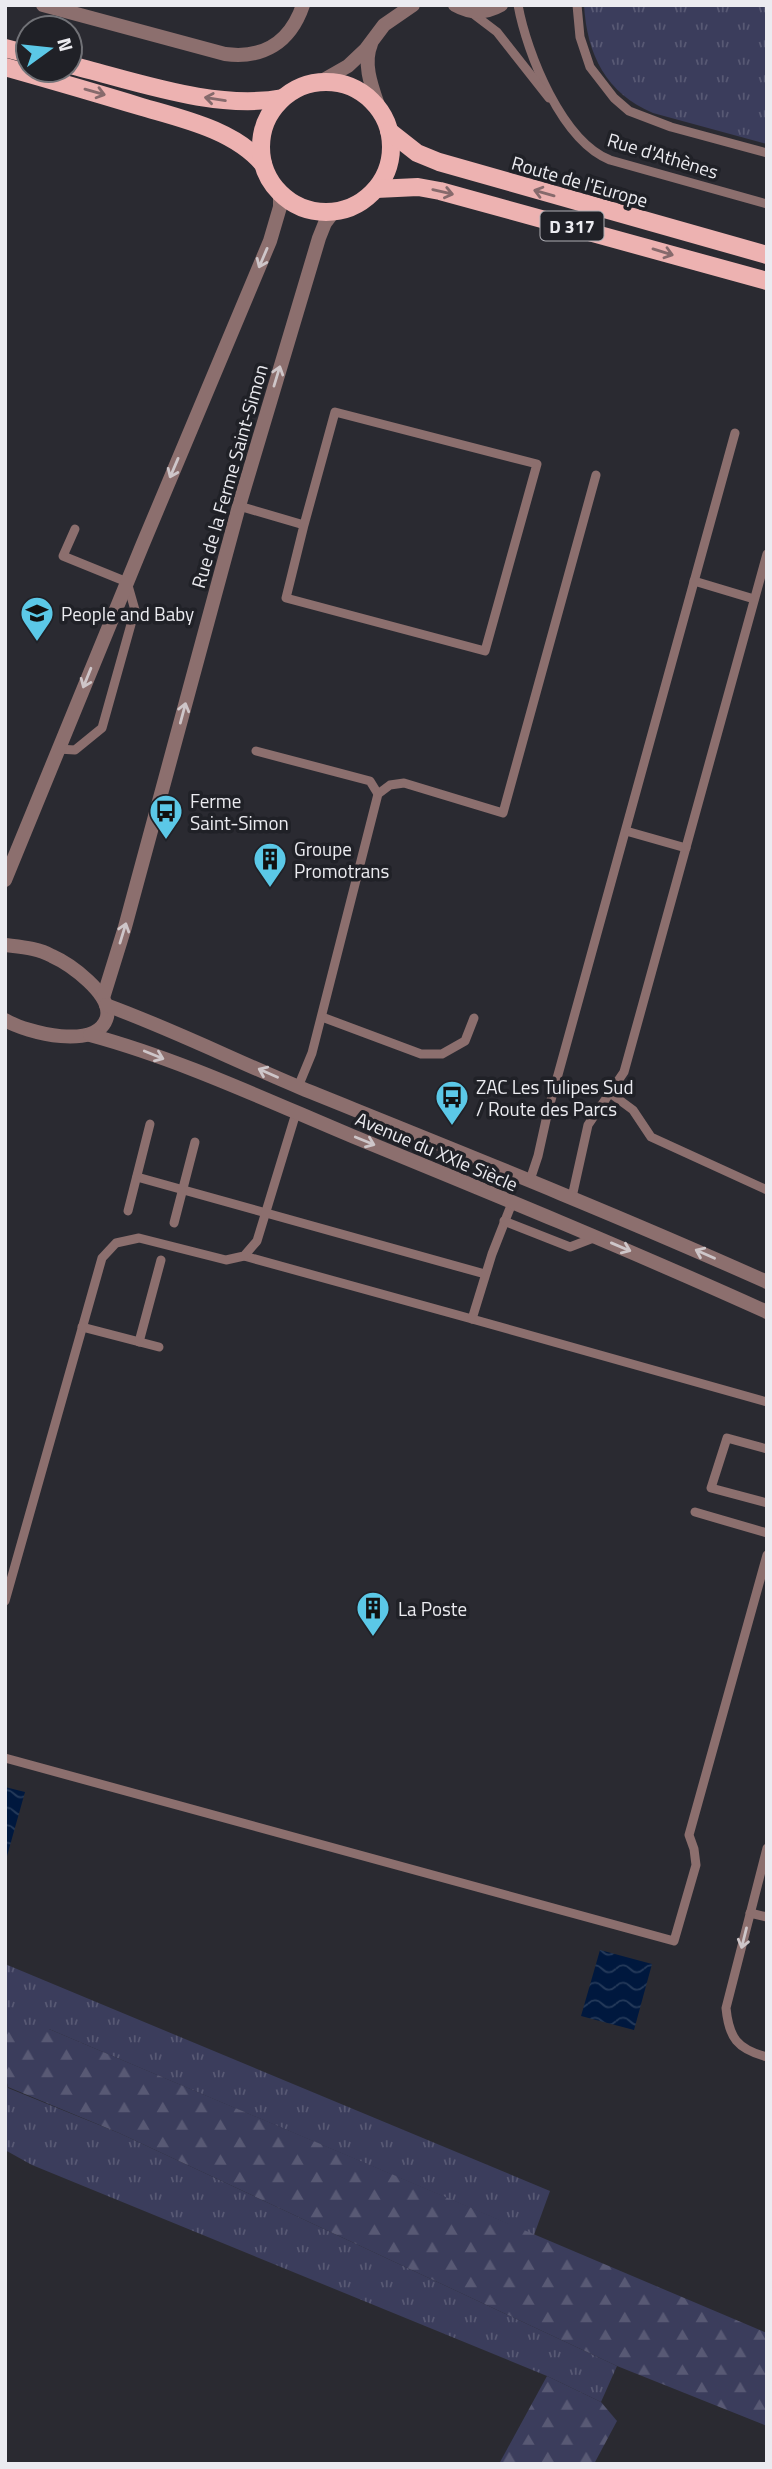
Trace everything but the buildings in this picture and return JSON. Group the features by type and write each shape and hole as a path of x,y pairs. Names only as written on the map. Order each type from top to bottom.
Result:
{"main road":[{"path":"5,68 92,91 194,123 233,139 257,156 263,164"},
{"path":"84,68 216,100 254,103 283,98"},
{"path":"320,82 339,83 362,92 380,110 389,131 390,160 376,189 359,203 334,212 309,210 298,206 280,193 267,175 261,150 265,124 283,98 296,89 320,82"},
{"name":"Route de l'Europe","path":"389,131 417,153 439,162 767,255"},
{"name":"D 317","path":"376,189 418,187 440,191 767,281"}],"street":[{"path":"43,5 225,54 242,56 258,54 274,46 295,23 303,5"},
{"path":"320,82 348,66 391,19 412,5"},
{"path":"461,8 491,11 501,5"},
{"path":"375,36 369,49 369,75 380,110"},
{"name":"Rue de la Ferme Saint-Simon","path":"6,874 270,241 280,207 280,193"},
{"name":"Rue de la Ferme Saint-Simon","path":"90,1035 102,1027 108,1015 104,1001 239,506 319,238 325,223 334,212"},
{"path":"5,945 51,955 81,974 104,1001"},
{"name":"Avenue du XXIe Siècle","path":"104,1001 298,1087 572,1197 767,1282"},
{"name":"Avenue du XXIe Siècle","path":"5,1020 40,1033 90,1035 130,1046 596,1237 767,1312"}],"lane":[{"name":"Rue d'Athènes","path":"518,5 530,47 563,117"},
{"path":"577,5 580,37 590,67 614,98 629,111 671,127 767,153"},
{"name":"Rue d'Athènes","path":"461,8 497,32 583,144 602,157 767,204"},
{"path":"335,412 537,464 485,651 286,598 304,525 335,412"},
{"path":"530,1180 735,433"},
{"path":"298,1087 312,1053 322,1017 378,794 390,785 404,783 503,813 596,475"},
{"path":"239,506 304,525"},
{"path":"58,749 75,750 102,728 135,610 127,582 63,556 75,529"},
{"path":"572,1197 588,1125 624,1072 767,554"},
{"path":"694,581 754,599"},
{"path":"256,751 370,781 378,794"},
{"path":"626,831 686,848"},
{"path":"322,1017 421,1054 442,1054 465,1041 474,1017"},
{"path":"610,1093 633,1110 651,1137 767,1190"},
{"path":"244,1256 257,1241 296,1113"},
{"path":"128,1211 150,1124"},
{"path":"174,1223 195,1142"},
{"path":"137,1177 485,1274"},
{"path":"472,1319 485,1274 512,1203"},
{"path":"505,1221 570,1247 596,1237"},
{"path":"5,1601 102,1258 116,1243 139,1238 226,1260 244,1256 767,1402"},
{"path":"139,1342 161,1260"},
{"path":"82,1326 159,1348"},
{"path":"767,1448 727,1438 711,1488 767,1503"},
{"path":"695,1512 767,1532"},
{"path":"5,1758 674,1941 696,1865 689,1835 767,1555"},
{"path":"767,1848 726,2008 728,2029 740,2046 767,2057"},
{"path":"750,1913 767,1917"}],"green space":[{"path":"584,5 767,5 767,144 653,113 623,95 611,83 595,56 589,40"},
{"path":"5,1964 550,2191 534,2235 49,2029 5,2029"},
{"path":"5,2029 49,2029 767,2333 767,2426 617,2366 119,2133 8,2087 5,2075"},
{"path":"5,2075 8,2088 119,2133 617,2366 601,2402 547,2376 32,2165 5,2150"},
{"path":"547,2376 601,2402 617,2421 594,2464 499,2464"}],"water":[{"path":"5,1787 25,1792 7,1856 5,1855"},
{"path":"600,1950 652,1964 634,2030 581,2016"}],"place":[{"name":"People and Baby","path":"37,643"},
{"name":"Ferme Saint-Simon","path":"166,841"},
{"name":"Groupe Promotrans","path":"270,889"},
{"name":"ZAC Les Tulipes Sud / Route des Parcs","path":"452,1127"},
{"name":"La Poste","path":"373,1638"}]}
